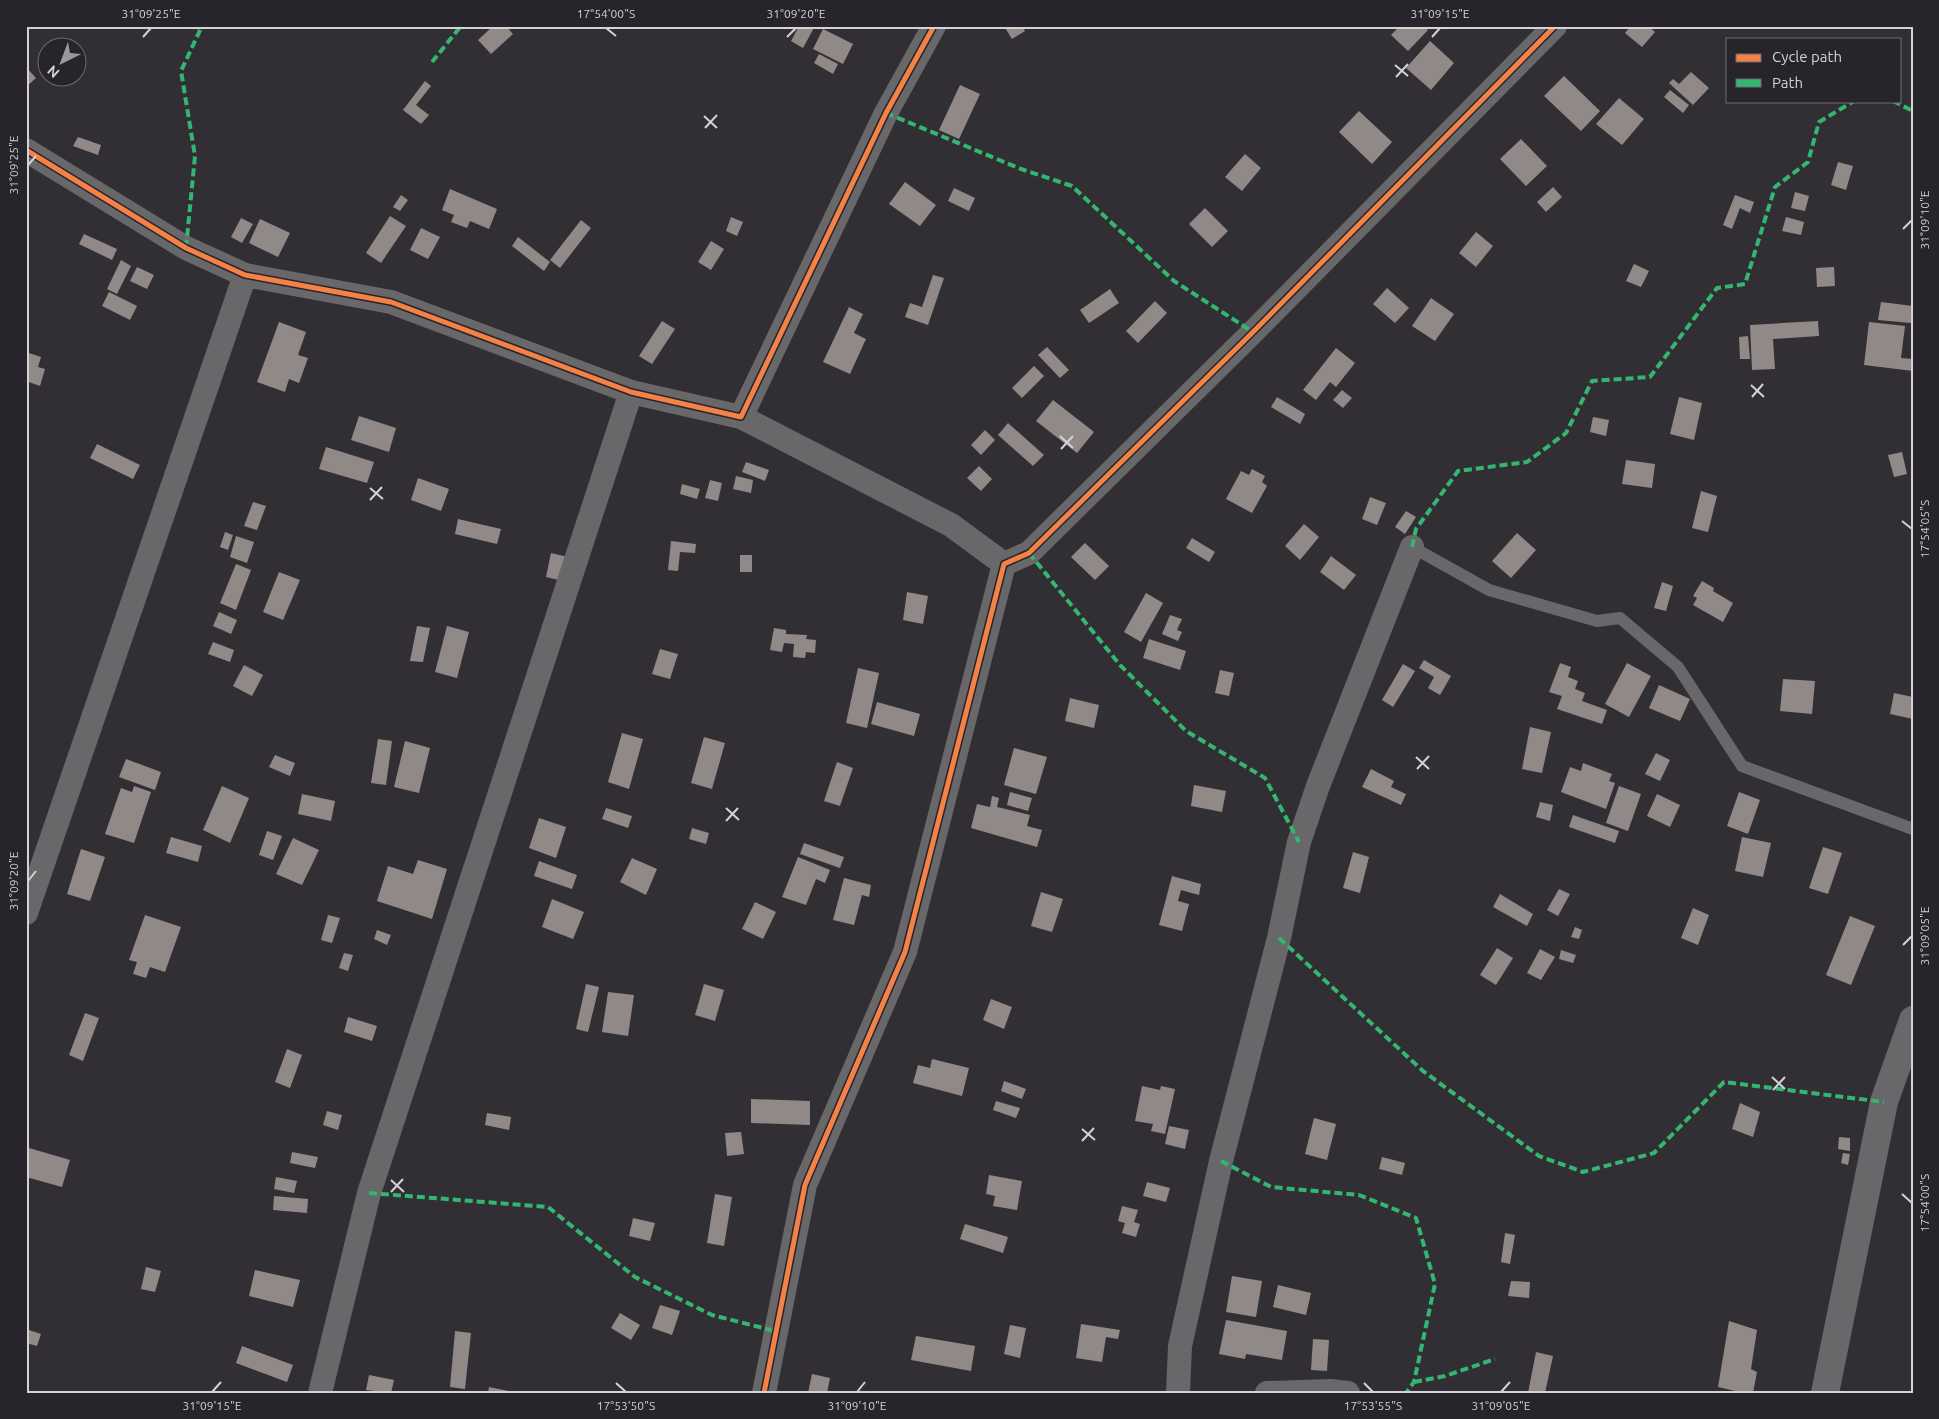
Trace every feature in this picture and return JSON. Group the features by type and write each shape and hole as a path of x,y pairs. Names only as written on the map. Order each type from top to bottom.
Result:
{"street":[{"path":"740,417 886,112 934,26"},
{"path":"1004,564 1028,553 1036,546 1260,325 1554,26"},
{"path":"26,150 186,248 245,275 391,302 631,392 740,417 951,526 1004,564"},
{"path":"26,913 245,275"},
{"path":"320,1393 369,1193 631,392"},
{"path":"1178,1393 1180,1346 1184,1326 1221,1161 1279,938 1299,842 1322,776 1412,547"},
{"path":"764,1393 805,1185 905,952 1004,564"},
{"path":"1825,1393 1884,1102 1913,1020"},
{"path":"1267,1393 1331,1391 1348,1393"}],"lane":[{"path":"1412,547 1489,590 1597,621 1620,618 1678,667 1742,766 1913,829"}],"building":[{"path":"493,26 506,26 513,34 491,54 478,40"},
{"path":"799,26 815,26 803,48 791,41"},
{"path":"1004,26 1022,26 1025,31 1012,39"},
{"path":"1400,26 1423,26 1428,30 1408,51 1391,35"},
{"path":"1631,26 1648,26 1655,32 1642,47 1625,33"},
{"path":"823,29 853,44 843,64 813,49"},
{"path":"1430,41 1454,63 1431,90 1406,68"},
{"path":"819,54 838,64 833,74 814,63"},
{"path":"26,67 36,78 26,87"},
{"path":"1691,72 1709,88 1693,105 1669,83 1673,79 1679,84"},
{"path":"1564,76 1600,111 1581,131 1544,96"},
{"path":"425,81 431,86 416,105 429,115 421,124 403,110"},
{"path":"960,85 980,94 959,139 939,130"},
{"path":"1670,90 1689,105 1683,113 1664,97"},
{"path":"1619,98 1644,119 1622,145 1596,124"},
{"path":"1359,111 1392,142 1372,164 1339,132"},
{"path":"78,137 101,145 98,155 73,146"},
{"path":"1521,139 1547,166 1526,186 1500,159"},
{"path":"1245,154 1261,168 1242,191 1225,177"},
{"path":"1838,162 1853,166 1846,190 1831,185"},
{"path":"905,182 936,205 920,226 889,204"},
{"path":"1553,187 1562,197 1546,212 1537,202"},
{"path":"954,188 975,198 969,211 948,201"},
{"path":"450,189 497,209 489,229 470,221 467,228 451,222 454,215 442,210"},
{"path":"1795,192 1809,196 1805,211 1791,208"},
{"path":"401,195 408,200 400,211 393,207"},
{"path":"1735,195 1754,202 1750,213 1740,208 1732,229 1723,225"},
{"path":"1205,208 1228,231 1212,247 1189,224"},
{"path":"390,216 406,226 381,263 366,253"},
{"path":"731,217 743,222 737,236 726,231"},
{"path":"1786,217 1804,222 1801,235 1782,231"},
{"path":"241,218 253,224 242,243 231,237"},
{"path":"260,219 290,233 278,257 249,243"},
{"path":"581,220 591,228 560,268 550,260"},
{"path":"421,228 440,237 428,259 410,250"},
{"path":"1476,232 1493,246 1476,267 1459,253"},
{"path":"84,234 117,249 112,260 79,244"},
{"path":"518,237 550,262 544,271 512,246"},
{"path":"711,241 724,249 711,270 698,262"},
{"path":"121,260 131,266 117,294 107,289"},
{"path":"1634,264 1649,271 1641,287 1626,281"},
{"path":"137,267 154,275 147,289 130,281"},
{"path":"1834,267 1835,286 1817,287 1816,268"},
{"path":"933,275 944,278 928,325 905,317 910,303 922,307"},
{"path":"1387,288 1409,308 1395,323 1373,304"},
{"path":"1110,289 1119,303 1089,323 1080,310"},
{"path":"109,292 137,306 130,320 102,306"},
{"path":"1431,298 1454,314 1435,341 1412,326"},
{"path":"1155,301 1167,313 1138,343 1126,331"},
{"path":"1881,302 1913,306 1911,323 1878,320"},
{"path":"849,307 863,314 854,333 866,339 850,374 823,362"},
{"path":"662,321 675,329 652,364 639,356"},
{"path":"1818,321 1819,336 1773,339 1775,369 1752,370 1750,325"},
{"path":"279,322 306,332 298,355 308,358 299,383 289,379 285,392 257,382"},
{"path":"1869,322 1905,326 1901,358 1913,359 1913,371 1864,365"},
{"path":"1748,336 1750,359 1740,359 1739,337"},
{"path":"1047,347 1069,370 1060,378 1038,355"},
{"path":"1336,348 1355,363 1336,387 1330,382 1316,400 1303,390"},
{"path":"26,352 41,357 38,367 45,369 40,386 26,381"},
{"path":"1034,366 1044,376 1022,398 1012,388"},
{"path":"1342,390 1352,398 1343,408 1333,400"},
{"path":"1277,397 1305,414 1300,424 1271,407"},
{"path":"1679,397 1702,403 1694,440 1670,434"},
{"path":"1053,400 1094,432 1077,453 1036,421"},
{"path":"359,416 396,428 389,452 351,440"},
{"path":"1593,417 1609,420 1606,436 1590,432"},
{"path":"1008,423 1044,455 1033,466 998,435"},
{"path":"985,430 995,440 981,455 971,445"},
{"path":"97,444 140,465 133,479 90,458"},
{"path":"326,447 374,462 367,483 319,469"},
{"path":"1902,452 1907,474 1894,477 1888,455"},
{"path":"1626,460 1655,464 1652,488 1622,484"},
{"path":"746,462 769,470 765,481 742,472"},
{"path":"979,466 992,479 981,491 967,478"},
{"path":"1252,469 1265,476 1262,482 1267,486 1252,513 1226,499 1241,471 1249,475"},
{"path":"736,476 753,480 751,493 733,489"},
{"path":"418,478 449,489 441,511 411,500"},
{"path":"710,480 722,483 718,501 705,498"},
{"path":"682,484 700,489 697,499 680,494"},
{"path":"1701,491 1717,496 1708,532 1692,528"},
{"path":"1370,497 1386,503 1377,525 1362,519"},
{"path":"253,502 266,506 257,530 244,526"},
{"path":"1406,511 1416,517 1405,534 1395,527"},
{"path":"458,519 501,529 497,544 455,534"},
{"path":"1304,524 1319,537 1300,560 1285,546"},
{"path":"225,532 233,535 228,550 220,547"},
{"path":"1517,533 1536,550 1511,578 1492,561"},
{"path":"236,536 254,542 247,563 230,557"},
{"path":"1192,538 1215,552 1209,562 1186,548"},
{"path":"671,541 696,544 695,553 680,552 678,571 668,570"},
{"path":"1085,543 1109,566 1095,580 1071,557"},
{"path":"551,553 568,557 563,581 546,577"},
{"path":"740,555 752,555 752,572 740,572"},
{"path":"1331,556 1356,575 1344,590 1320,572"},
{"path":"236,564 251,570 236,610 220,603"},
{"path":"279,572 300,580 283,620 263,612"},
{"path":"1702,581 1714,588 1713,591 1733,603 1723,622 1693,605 1697,598 1693,596"},
{"path":"1662,582 1673,586 1666,611 1654,608"},
{"path":"907,592 928,596 923,624 903,620"},
{"path":"1146,593 1163,603 1141,642 1124,632"},
{"path":"219,612 237,620 231,634 213,626"},
{"path":"1170,615 1182,619 1177,630 1182,632 1178,641 1162,634"},
{"path":"417,626 430,628 423,662 410,661"},
{"path":"447,626 469,632 457,678 435,672"},
{"path":"774,628 786,630 786,634 807,635 806,639 816,640 815,653 806,652 805,658 793,657 794,644 784,643 782,652 770,650"},
{"path":"1149,639 1186,651 1180,670 1143,658"},
{"path":"213,642 234,650 230,662 208,654"},
{"path":"660,649 678,654 670,679 652,674"},
{"path":"1424,660 1451,676 1440,695 1428,688 1434,677 1419,668"},
{"path":"1560,663 1571,667 1568,677 1578,681 1575,689 1585,693 1582,701 1607,710 1602,724 1557,709 1562,696 1549,692"},
{"path":"1627,663 1651,676 1629,717 1605,704"},
{"path":"1403,664 1415,671 1393,707 1382,700"},
{"path":"244,665 263,675 252,696 233,686"},
{"path":"858,668 879,673 867,728 846,723"},
{"path":"1220,670 1234,673 1229,696 1215,693"},
{"path":"1783,679 1815,681 1812,714 1780,711"},
{"path":"1659,685 1690,699 1680,721 1649,708"},
{"path":"1894,693 1913,697 1913,719 1890,714"},
{"path":"1070,698 1099,705 1094,728 1065,721"},
{"path":"877,702 920,714 914,736 871,724"},
{"path":"1530,727 1551,732 1542,773 1522,769"},
{"path":"622,733 643,739 629,789 608,782"},
{"path":"704,737 725,743 712,789 691,783"},
{"path":"378,739 392,741 386,785 371,783"},
{"path":"405,741 430,748 419,793 394,787"},
{"path":"1014,748 1047,757 1036,794 1004,785"},
{"path":"1656,753 1670,760 1660,781 1645,774"},
{"path":"275,755 295,763 290,776 269,767"},
{"path":"126,759 161,772 155,790 119,777"},
{"path":"837,762 853,768 840,806 824,801"},
{"path":"1583,763 1612,774 1609,781 1615,783 1606,809 1561,792 1570,767 1581,771"},
{"path":"1371,769 1394,781 1391,787 1406,794 1401,805 1362,787"},
{"path":"1194,785 1226,791 1222,812 1191,806"},
{"path":"134,786 151,792 134,843 105,834 121,788 132,792"},
{"path":"222,786 249,798 230,843 203,830"},
{"path":"1619,786 1641,794 1628,831 1606,823"},
{"path":"1010,792 1032,798 1028,811 1007,805"},
{"path":"1739,792 1760,800 1748,834 1727,826"},
{"path":"302,794 335,801 331,821 298,814"},
{"path":"1657,794 1680,805 1670,827 1647,816"},
{"path":"992,796 999,798 997,807 1030,815 1027,826 1042,830 1037,847 971,828 977,804 990,807"},
{"path":"1540,802 1553,805 1550,821 1536,817"},
{"path":"606,808 632,816 628,828 602,819"},
{"path":"1573,815 1619,831 1615,843 1569,827"},
{"path":"539,818 566,827 556,858 529,848"},
{"path":"692,828 709,833 706,844 689,839"},
{"path":"267,831 282,836 273,860 259,855"},
{"path":"171,837 202,846 198,862 166,853"},
{"path":"1742,837 1771,843 1763,877 1735,871"},
{"path":"293,838 319,850 302,885 276,874"},
{"path":"804,843 844,857 840,868 800,854"},
{"path":"1823,847 1842,853 1828,894 1809,888"},
{"path":"81,849 105,857 90,901 67,894"},
{"path":"1353,852 1369,857 1360,893 1343,888"},
{"path":"798,857 830,870 825,883 816,879 806,905 782,897"},
{"path":"632,858 657,869 646,895 620,882"},
{"path":"418,860 447,869 432,919 377,901 388,866 413,874"},
{"path":"539,861 577,875 572,889 534,876"},
{"path":"1172,876 1201,884 1199,895 1181,890 1178,901 1189,904 1182,931 1159,925"},
{"path":"844,878 871,885 869,897 862,895 854,925 833,920"},
{"path":"1559,889 1570,894 1558,916 1547,910"},
{"path":"1041,892 1063,899 1052,932 1031,926"},
{"path":"1500,894 1533,914 1527,926 1493,907"},
{"path":"552,899 584,912 573,939 542,927"},
{"path":"755,902 776,912 763,939 742,929"},
{"path":"1693,908 1709,915 1698,945 1681,938"},
{"path":"145,915 181,927 165,972 150,967 146,978 133,974 137,962 129,960"},
{"path":"328,915 340,918 332,943 321,940"},
{"path":"1850,916 1875,926 1851,985 1826,975"},
{"path":"1575,927 1582,930 1579,939 1571,937"},
{"path":"377,930 391,935 387,945 374,939"},
{"path":"1497,948 1513,958 1496,985 1480,975"},
{"path":"1540,949 1555,957 1541,980 1527,973"},
{"path":"1561,950 1576,955 1573,963 1559,959"},
{"path":"344,953 353,955 348,971 339,968"},
{"path":"586,984 599,987 588,1032 576,1029"},
{"path":"704,984 724,990 715,1021 695,1015"},
{"path":"608,992 634,995 628,1036 602,1032"},
{"path":"991,999 1012,1007 1004,1029 983,1020"},
{"path":"85,1013 99,1018 83,1061 69,1055"},
{"path":"348,1017 377,1026 372,1041 344,1032"},
{"path":"287,1049 302,1055 290,1088 275,1082"},
{"path":"932,1059 969,1068 962,1096 913,1083 918,1065 930,1068"},
{"path":"1004,1081 1026,1089 1022,1099 1001,1091"},
{"path":"1142,1086 1160,1090 1161,1086 1175,1089 1165,1134 1151,1131 1153,1124 1135,1121"},
{"path":"751,1099 810,1101 810,1125 751,1123"},
{"path":"996,1101 1020,1108 1016,1118 993,1110"},
{"path":"1740,1103 1760,1112 1753,1137 1732,1129"},
{"path":"327,1111 342,1115 338,1130 323,1125"},
{"path":"487,1113 511,1117 509,1130 485,1125"},
{"path":"1314,1118 1336,1124 1327,1160 1305,1154"},
{"path":"1169,1126 1189,1130 1185,1149 1165,1144"},
{"path":"741,1132 744,1154 727,1156 725,1133"},
{"path":"1839,1137 1850,1138 1850,1151 1838,1149"},
{"path":"29,1148 70,1160 62,1187 26,1177 26,1158"},
{"path":"292,1152 318,1157 315,1168 290,1163"},
{"path":"1843,1153 1850,1154 1848,1165 1841,1163"},
{"path":"1382,1157 1405,1163 1402,1175 1379,1169"},
{"path":"989,1175 1022,1181 1017,1210 993,1206 995,1196 986,1194"},
{"path":"276,1177 297,1181 294,1193 274,1189"},
{"path":"1147,1182 1170,1188 1166,1202 1143,1196"},
{"path":"715,1194 732,1197 724,1246 707,1243"},
{"path":"274,1196 308,1199 307,1213 273,1210"},
{"path":"1122,1206 1138,1210 1134,1222 1140,1224 1136,1237 1122,1233 1125,1223 1118,1221"},
{"path":"633,1218 655,1223 650,1241 629,1236"},
{"path":"965,1224 1008,1237 1003,1253 960,1239"},
{"path":"1505,1233 1515,1235 1510,1264 1501,1262"},
{"path":"146,1267 161,1271 155,1292 141,1289"},
{"path":"255,1270 300,1280 293,1307 249,1296"},
{"path":"1232,1276 1262,1281 1256,1317 1226,1312"},
{"path":"1511,1281 1530,1282 1529,1298 1508,1296"},
{"path":"1278,1285 1311,1293 1306,1315 1273,1307"},
{"path":"660,1305 680,1311 672,1335 652,1328"},
{"path":"620,1313 640,1325 631,1340 611,1328"},
{"path":"1226,1320 1287,1331 1282,1360 1246,1354 1245,1359 1219,1354"},
{"path":"1729,1321 1757,1330 1751,1369 1757,1372 1753,1393 1744,1393 1718,1387"},
{"path":"1081,1324 1120,1330 1118,1339 1106,1337 1102,1362 1076,1358"},
{"path":"1010,1325 1026,1328 1020,1358 1004,1354"},
{"path":"26,1329 41,1334 37,1346 26,1343"},
{"path":"455,1331 471,1333 465,1389 450,1387"},
{"path":"916,1336 975,1346 971,1371 911,1360"},
{"path":"1313,1339 1329,1340 1327,1371 1311,1370"},
{"path":"242,1346 293,1365 287,1382 236,1363"},
{"path":"1536,1352 1553,1356 1545,1393 1528,1393"},
{"path":"812,1374 830,1378 827,1393 808,1393"},
{"path":"369,1375 394,1380 391,1393 366,1390"},
{"path":"489,1387 514,1392 514,1393 488,1393"}],"marked path":[{"path":"186,248 195,156 181,71 202,26"},
{"path":"432,62 461,26"},
{"path":"1412,547 1416,529 1458,471 1527,462 1566,433 1592,381 1650,377 1717,288 1745,284 1775,187 1808,162 1819,122 1852,102"},
{"path":"1895,102 1913,111"},
{"path":"886,113 1021,169 1072,186 1174,281 1253,332"},
{"path":"1029,553 1120,665 1186,731 1265,778 1299,842"},
{"path":"1279,938 1423,1071 1539,1156 1583,1172 1654,1153 1724,1082 1884,1102"},
{"path":"1221,1161 1271,1187 1359,1195 1416,1218 1435,1284 1414,1382 1406,1393"},
{"path":"369,1193 548,1207 635,1277 712,1315 775,1331"},
{"path":"1414,1382 1445,1376 1495,1359"}],"cycle path":[{"path":"26,150 186,248 245,275 391,302 631,392 741,417 886,113 934,26"},
{"path":"764,1393 805,1185 905,952 1004,564 1029,553 1253,332 1555,26"}]}
